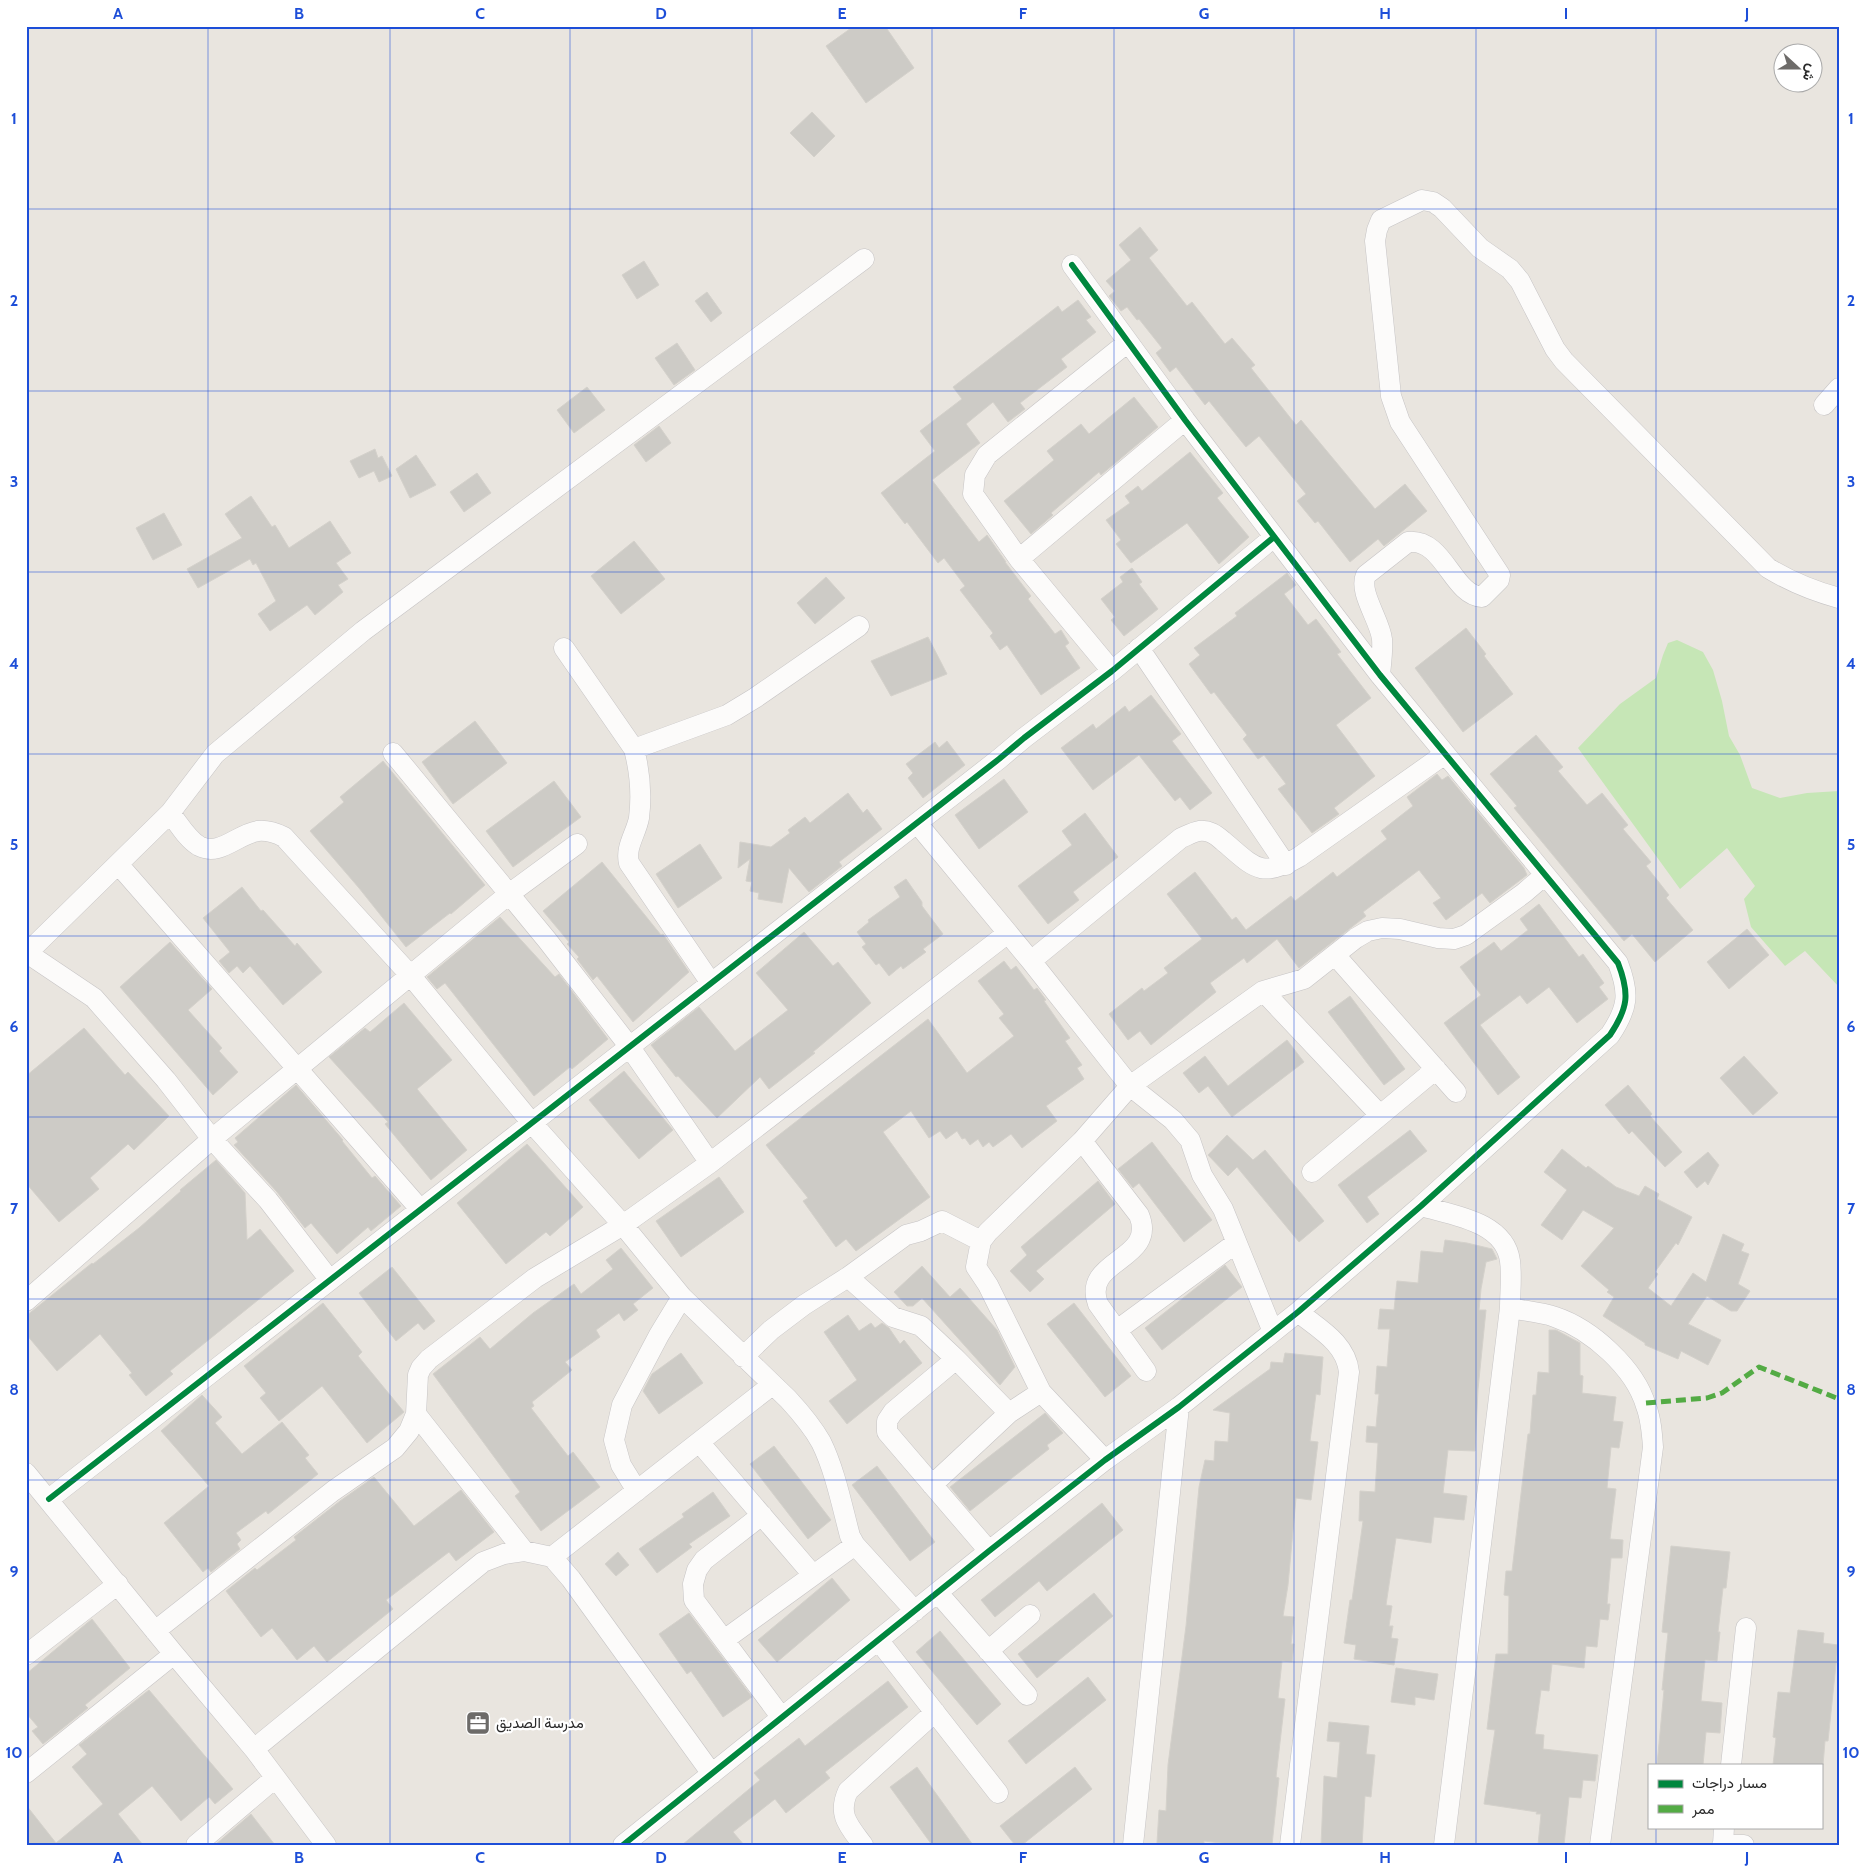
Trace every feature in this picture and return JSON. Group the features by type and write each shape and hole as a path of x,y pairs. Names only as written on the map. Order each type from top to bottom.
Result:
{"street":[{"path":"1380,675 1382,639 1376,618 1363,587 1366,575 1408,542 1414,541 1428,546 1469,593 1476,597 1482,597 1499,580 1500,575 1400,422 1391,396 1376,235 1381,220 1422,200 1433,202 1442,208 1480,248 1510,269 1520,281 1555,349 1564,361 1768,568 1788,580 1814,591 1839,598"},
{"path":"329,1279 268,1200 212,1139 166,1080 94,998 26,954 170,813 215,754 363,631 864,259"},
{"path":"623,1845 989,1551 1105,1460 1179,1406 1298,1312 1421,1206 1610,1035 1622,1018 1626,998 1625,980 1618,963 1380,675 1185,420 1072,264"},
{"path":"1112,671 1019,558 973,494 975,475 987,455 1128,342"},
{"path":"1824,405 1839,388"},
{"path":"1019,558 1185,420"},
{"path":"49,1499 1112,671 1274,537"},
{"path":"634,749 711,722 734,711 859,626"},
{"path":"564,648 634,749 638,766 641,801 635,834 628,849 629,863 711,983"},
{"path":"1139,648 1286,865"},
{"path":"393,753 629,1046 710,1162"},
{"path":"1031,960 1181,838 1198,831 1213,832 1253,867 1267,869 1286,865 1445,754"},
{"path":"170,813 198,845 209,849 219,849 247,834 259,831 272,832 284,837 411,976 531,1122 623,1225 682,1297 802,1414 821,1442 828,1458 854,1545 915,1611"},
{"path":"917,823 1031,960 1130,1086 1173,1120 1190,1140 1202,1175 1223,1209 1273,1332"},
{"path":"26,1301 212,1139 508,894 577,844"},
{"path":"118,864 420,1209"},
{"path":"1105,1460 1041,1392 988,1285 976,1267 981,1242 988,1232 1082,1141 1130,1086 1263,991 1304,979 1356,938 1368,931 1382,928 1400,928 1438,938 1454,939 1466,935 1524,893 1545,875"},
{"path":"155,1631 333,1491 396,1448 409,1432 416,1414 418,1375 429,1359 535,1278 623,1225 710,1162 1008,933"},
{"path":"1335,955 1456,1092"},
{"path":"1263,991 1380,1115"},
{"path":"1312,1172 1436,1069"},
{"path":"1082,1141 1139,1214 1142,1221 1142,1235 1136,1246 1100,1275 1096,1285 1096,1298 1098,1304 1146,1371"},
{"path":"1421,1206 1473,1221 1491,1230 1503,1242 1510,1260 1510,1308 1444,1845"},
{"path":"743,1357 771,1330 906,1235 921,1231 942,1221 981,1242"},
{"path":"1117,1330 1236,1244"},
{"path":"848,1277 893,1317 921,1326 1009,1413"},
{"path":"637,1491 621,1465 614,1440 622,1405 659,1335 682,1297"},
{"path":"1510,1308 1554,1317 1580,1328 1606,1348 1630,1374 1646,1403 1651,1425 1653,1447 1600,1845"},
{"path":"1290,1845 1349,1372 1342,1348 1298,1312"},
{"path":"956,1359 893,1412 887,1421 888,1432 989,1551"},
{"path":"552,1557 772,1384"},
{"path":"932,1485 1009,1413 1041,1392"},
{"path":"1133,1845 1179,1406"},
{"path":"416,1414 524,1552"},
{"path":"700,1442 813,1576"},
{"path":"27,1475 49,1499 155,1631 254,1749 326,1845"},
{"path":"762,1515 704,1560 697,1570 693,1584 694,1600 782,1718"},
{"path":"724,1640 854,1545"},
{"path":"254,1749 483,1562 504,1554 524,1552 552,1557 571,1579 712,1774"},
{"path":"26,1655 118,1584"},
{"path":"938,1593 1027,1695"},
{"path":"988,1651 1030,1615"},
{"path":"1731,1764 1746,1628"},
{"path":"879,1641 998,1793"},
{"path":"26,1773 174,1654"},
{"path":"863,1845 845,1818 843,1809 844,1799 848,1791 935,1712"},
{"path":"196,1845 275,1778"},
{"path":"1724,1828 1722,1845 1744,1845"}],"green space":[{"path":"1677,640 1703,652 1713,670 1729,736 1740,755 1752,788 1780,798 1807,793 1839,791 1839,987 1805,951 1785,966 1751,927 1744,899 1755,886 1727,848 1680,889 1578,748 1620,704 1656,678 1668,643"}],"building":[{"path":"854,26 885,26 914,68 866,103 826,46"},
{"path":"812,112 835,136 814,157 790,133"},
{"path":"1140,227 1158,250 1149,258 1187,306 1192,302 1225,344 1232,338 1255,365 1251,368 1296,425 1301,420 1375,509 1405,484 1427,511 1384,546 1378,539 1350,562 1318,521 1315,523 1297,501 1306,494 1259,436 1246,447 1209,401 1205,405 1176,367 1170,372 1156,353 1162,348 1139,319 1137,320 1127,307 1121,311 1109,296 1115,291 1106,281 1131,260 1119,245"},
{"path":"644,261 659,285 637,299 622,275"},
{"path":"707,292 722,313 711,322 695,301"},
{"path":"1078,300 1091,317 1086,320 1096,332 1061,359 1067,367 1020,403 1025,409 1008,422 993,402 966,424 980,443 932,480 979,542 987,535 1031,596 1028,599 1055,634 1061,630 1069,643 1065,646 1080,668 1041,695 1007,645 1000,650 990,636 993,633 960,590 965,586 944,558 938,563 907,522 905,524 881,493 935,451 920,431 962,399 953,387 1058,306 1062,312"},
{"path":"677,343 695,370 674,385 655,358"},
{"path":"587,387 605,410 574,433 557,410"},
{"path":"1134,397 1158,427 1101,475 1099,472 1051,513 1053,515 1031,534 1004,501 1054,460 1047,451 1081,424 1089,434"},
{"path":"659,426 671,443 646,462 634,445"},
{"path":"375,449 378,458 382,456 392,476 379,482 374,471 359,478 350,461"},
{"path":"1190,452 1223,493 1217,498 1249,537 1219,564 1187,523 1131,563 1116,544 1121,540 1106,520 1130,503 1125,496 1138,486 1142,491"},
{"path":"416,455 436,485 410,498 396,469"},
{"path":"477,473 491,493 464,512 450,492"},
{"path":"251,496 272,527 275,525 289,548 330,521 351,553 336,563 348,579 338,585 343,592 315,615 307,605 270,631 258,614 276,601 256,563 253,565 250,559 198,588 187,569 242,538 225,514"},
{"path":"164,513 182,545 153,560 136,528"},
{"path":"634,541 665,579 621,614 591,576"},
{"path":"1132,568 1142,582 1139,584 1158,609 1124,636 1111,620 1115,617 1101,599 1123,582 1120,577"},
{"path":"1287,573 1296,585 1284,594 1308,625 1316,619 1341,652 1337,654 1371,698 1336,725 1375,776 1334,808 1339,814 1312,833 1278,789 1286,784 1264,755 1258,759 1243,739 1247,735 1214,692 1211,694 1189,664 1200,655 1194,648 1237,616 1235,613"},
{"path":"826,577 845,598 815,624 797,603"},
{"path":"1466,628 1486,654 1484,656 1513,694 1463,732 1415,668"},
{"path":"928,637 947,674 891,696 871,661"},
{"path":"1151,695 1181,734 1172,741 1212,793 1190,810 1180,797 1175,801 1139,755 1093,790 1061,748 1093,724 1096,729 1125,706 1129,712"},
{"path":"475,721 507,763 453,804 422,762"},
{"path":"1536,735 1563,767 1558,771 1587,805 1602,793 1628,825 1623,829 1651,862 1646,866 1669,895 1666,898 1693,930 1655,962 1632,934 1624,941 1514,808 1517,806 1490,774"},
{"path":"947,741 965,765 923,798 908,778 913,773 906,764 935,742 939,748"},
{"path":"383,761 485,885 451,914 406,947 310,831 344,802 340,797"},
{"path":"1437,774 1442,780 1448,776 1524,868 1527,875 1490,903 1482,893 1446,920 1433,903 1441,898 1419,870 1363,912 1366,916 1299,968 1277,939 1247,963 1244,958 1210,983 1216,992 1151,1045 1140,1031 1128,1040 1109,1014 1142,988 1144,991 1168,973 1164,968 1202,939 1167,894 1195,872 1232,920 1236,917 1246,930 1291,896 1295,901 1333,872 1337,877 1387,839 1381,831 1413,806 1407,797"},
{"path":"1004,779 1028,812 979,849 955,815"},
{"path":"554,781 581,817 513,867 486,831"},
{"path":"848,793 863,813 867,809 882,829 839,862 842,866 809,892 789,868 782,903 758,899 759,893 750,891 752,882 746,881 750,859 738,868 740,842 771,847 790,833 788,830 805,817 810,823"},
{"path":"1085,813 1118,857 1073,892 1079,900 1048,924 1018,886 1072,845 1062,831"},
{"path":"700,844 722,878 678,908 656,874"},
{"path":"602,862 661,935 663,934 689,972 633,1022 597,976 593,980 577,959 579,957 567,944 569,942 543,911"},
{"path":"906,879 922,902 922,906 943,934 923,949 926,952 903,969 901,966 889,976 879,963 876,965 862,947 866,944 857,932 869,922 868,920 900,897 894,887"},
{"path":"242,887 261,911 263,910 295,946 297,943 322,972 283,1005 250,966 243,973 237,966 229,973 219,961 230,952 203,918"},
{"path":"1539,904 1579,957 1583,954 1604,983 1599,987 1608,999 1577,1023 1549,987 1527,1004 1520,995 1480,1025 1520,1077 1498,1095 1444,1023 1481,995 1460,967 1494,942 1501,951 1528,930 1520,919"},
{"path":"500,917 555,977 559,974 608,1039 572,1069 570,1067 534,1096 445,983 437,989 427,977"},
{"path":"1747,929 1769,955 1729,989 1707,962"},
{"path":"804,932 833,966 838,962 871,1003 813,1052 815,1053 769,1089 760,1077 717,1118 678,1076 676,1077 651,1045 699,1007 735,1051 788,1010 756,973"},
{"path":"170,942 212,989 188,1010 222,1048 219,1051 238,1072 213,1095 120,987"},
{"path":"1004,961 1011,970 1016,966 1034,990 1037,988 1046,1000 1044,1001 1070,1038 1065,1041 1082,1065 1077,1068 1084,1079 1046,1106 1057,1121 1022,1148 1011,1134 993,1147 989,1142 983,1147 978,1139 970,1145 965,1138 962,1139 957,1131 946,1139 940,1131 929,1138 911,1111 883,1132 930,1197 856,1251 846,1239 836,1247 803,1201 808,1198 766,1145 928,1019 967,1073 1014,1036 999,1018 1004,1014 978,981"},
{"path":"1350,996 1405,1069 1384,1085 1328,1012"},
{"path":"404,1003 452,1060 417,1089 467,1150 431,1180 385,1124 388,1122 329,1057 365,1028 370,1032"},
{"path":"84,1028 125,1075 128,1072 169,1116 134,1150 128,1144 90,1178 99,1189 59,1222 26,1183 26,1076"},
{"path":"1287,1040 1304,1062 1232,1117 1208,1086 1199,1093 1183,1073 1205,1056 1228,1086"},
{"path":"1744,1056 1778,1093 1753,1115 1720,1078"},
{"path":"624,1071 673,1130 639,1159 589,1100"},
{"path":"296,1085 343,1140 372,1178 375,1176 401,1206 371,1231 368,1227 337,1254 311,1223 305,1228 277,1192 234,1145 238,1142 235,1138"},
{"path":"1628,1085 1652,1114 1650,1116 1682,1152 1665,1167 1632,1131 1629,1134 1605,1105"},
{"path":"1410,1130 1427,1151 1367,1197 1379,1214 1367,1223 1338,1185"},
{"path":"1227,1135 1253,1160 1265,1150 1324,1221 1299,1242 1237,1167 1228,1176 1208,1155"},
{"path":"1152,1142 1212,1220 1184,1242 1139,1183 1133,1188 1118,1169"},
{"path":"527,1144 583,1207 550,1236 546,1232 506,1264 457,1203"},
{"path":"1562,1149 1586,1168 1588,1166 1616,1187 1639,1196 1645,1186 1659,1194 1657,1199 1692,1217 1678,1245 1676,1243 1655,1272 1658,1274 1648,1288 1671,1306 1693,1273 1706,1282 1723,1234 1744,1244 1741,1251 1749,1254 1738,1284 1750,1291 1737,1311 1731,1311 1707,1296 1688,1324 1721,1340 1708,1365 1681,1351 1678,1359 1645,1345 1645,1343 1603,1316 1614,1297 1607,1292 1609,1290 1581,1266 1614,1228 1583,1210 1562,1240 1541,1225 1567,1190 1544,1172"},
{"path":"1708,1152 1719,1165 1708,1185 1705,1181 1697,1188 1684,1172"},
{"path":"216,1160 245,1193 247,1240 260,1229 294,1271 170,1371 173,1374 146,1396 129,1375 132,1373 100,1334 57,1371 26,1334 26,1316 139,1228"},
{"path":"719,1177 744,1212 681,1257 656,1221"},
{"path":"1098,1181 1115,1204 1036,1271 1044,1279 1030,1292 1010,1271 1027,1255 1021,1247"},
{"path":"1445,1240 1492,1249 1497,1259 1486,1262 1481,1289 1479,1310 1486,1310 1478,1389 1475,1451 1448,1450 1443,1493 1467,1496 1464,1520 1434,1517 1431,1543 1396,1538 1386,1605 1392,1606 1389,1626 1393,1626 1391,1638 1398,1639 1394,1665 1354,1659 1356,1645 1344,1643 1363,1521 1359,1521 1360,1491 1375,1492 1378,1443 1366,1442 1367,1426 1376,1427 1379,1394 1375,1394 1377,1366 1387,1367 1390,1329 1378,1329 1380,1309 1394,1310 1397,1281 1418,1283 1421,1251 1443,1253"},
{"path":"621,1248 653,1288 633,1304 638,1310 624,1321 619,1313 596,1330 600,1337 565,1362 572,1370 532,1402 534,1406 531,1408 568,1456 573,1452 600,1487 541,1531 515,1496 520,1492 433,1374 480,1337 490,1349 533,1313 574,1284 581,1294 613,1269 606,1260"},
{"path":"1225,1265 1242,1287 1162,1350 1145,1328"},
{"path":"922,1266 950,1297 960,1288 997,1330 1015,1367 1000,1385 922,1298 913,1306 907,1306 894,1292"},
{"path":"392,1267 435,1321 424,1330 418,1323 396,1341 359,1293"},
{"path":"323,1303 362,1352 358,1356 404,1412 367,1443 322,1386 279,1421 260,1398 266,1393 244,1366"},
{"path":"1074,1303 1131,1376 1105,1397 1047,1324"},
{"path":"848,1315 859,1331 871,1323 875,1328 882,1323 889,1328 900,1344 904,1340 922,1363 847,1424 829,1401 857,1380 824,1332"},
{"path":"1549,1330 1556,1330 1580,1343 1580,1375 1583,1376 1582,1393 1616,1397 1613,1421 1623,1422 1619,1448 1611,1447 1607,1488 1616,1489 1610,1539 1623,1540 1622,1558 1611,1558 1607,1604 1610,1604 1608,1620 1600,1619 1597,1647 1586,1646 1584,1668 1552,1664 1549,1691 1541,1690 1535,1734 1544,1735 1543,1749 1598,1755 1595,1781 1583,1780 1581,1798 1569,1797 1564,1845 1538,1845 1541,1814 1484,1804 1495,1730 1487,1729 1496,1654 1508,1654 1509,1596 1504,1595 1506,1571 1512,1571 1528,1434 1530,1434 1533,1395 1536,1395 1538,1372 1549,1373"},
{"path":"681,1353 703,1383 659,1414 643,1391 652,1374"},
{"path":"1285,1353 1323,1357 1320,1395 1316,1394 1310,1441 1318,1442 1311,1500 1296,1498 1288,1585 1283,1616 1294,1617 1291,1644 1294,1644 1292,1662 1282,1661 1278,1698 1285,1699 1276,1777 1279,1778 1272,1845 1238,1845 1204,1841 1204,1845 1157,1843 1159,1810 1166,1811 1168,1765 1186,1626 1199,1487 1205,1460 1214,1461 1215,1441 1228,1442 1230,1413 1213,1410 1270,1369 1271,1362 1283,1363"},
{"path":"202,1395 222,1417 215,1423 242,1454 282,1422 309,1455 305,1458 318,1474 268,1514 266,1511 236,1533 241,1540 237,1544 240,1549 211,1572 208,1568 203,1572 164,1523 209,1486 161,1431"},
{"path":"1045,1413 1063,1433 1047,1445 1049,1449 970,1511 950,1487"},
{"path":"774,1446 831,1520 808,1539 750,1464"},
{"path":"877,1466 935,1542 910,1561 852,1485"},
{"path":"374,1477 414,1526 461,1490 494,1532 456,1561 449,1552 386,1600 393,1609 327,1662 314,1646 297,1660 272,1628 261,1637 226,1591 255,1568 257,1570 296,1540 294,1537"},
{"path":"713,1492 730,1516 689,1544 692,1547 657,1573 639,1549 684,1517 682,1514"},
{"path":"1102,1503 1123,1530 1047,1591 1039,1581 995,1617 981,1600"},
{"path":"1671,1546 1730,1552 1726,1588 1723,1588 1717,1661 1705,1660 1701,1701 1722,1703 1720,1733 1706,1732 1703,1764 1657,1764 1668,1633 1662,1632"},
{"path":"618,1552 629,1565 616,1576 605,1564"},
{"path":"832,1578 850,1600 777,1662 758,1640"},
{"path":"1094,1593 1113,1616 1037,1678 1018,1654"},
{"path":"689,1613 752,1697 723,1717 691,1671 687,1674 659,1634"},
{"path":"92,1619 130,1668 85,1705 88,1708 43,1744 32,1731 38,1727 26,1713 26,1674"},
{"path":"1798,1630 1824,1633 1823,1643 1838,1645 1828,1741 1825,1741 1823,1765 1773,1764 1776,1738 1773,1737 1778,1692 1790,1693"},
{"path":"940,1631 1001,1704 977,1725 916,1652"},
{"path":"1396,1668 1438,1674 1434,1700 1415,1697 1415,1705 1391,1702"},
{"path":"1088,1677 1106,1700 1026,1764 1008,1741"},
{"path":"888,1681 908,1707 825,1772 830,1778 786,1813 775,1799 733,1832 744,1845 682,1845 760,1780 754,1773 799,1738 805,1746"},
{"path":"149,1690 233,1789 215,1804 209,1797 181,1821 152,1786 118,1814 143,1845 26,1845 26,1805 56,1843 103,1804 72,1767 87,1754 79,1745"},
{"path":"1329,1722 1369,1726 1366,1754 1375,1755 1371,1797 1365,1796 1362,1845 1321,1845 1324,1776 1337,1778 1340,1742 1327,1741"},
{"path":"917,1767 973,1845 932,1845 890,1787"},
{"path":"1075,1767 1092,1789 1022,1845 1015,1845 1000,1826"},
{"path":"251,1814 275,1845 215,1845"}],"marked path":[{"path":"1646,1403 1707,1398 1722,1393 1759,1367 1839,1399"}],"cycle path":[{"path":"623,1845 989,1551 1105,1460 1179,1407 1298,1312 1421,1206 1610,1035 1624,1009 1624,984 1618,963 1380,675 1185,420 1072,265"},
{"path":"49,1499 1112,671 1274,537"}],"place":[{"name":"مدرسة الصديق","path":"478,1723"}]}
